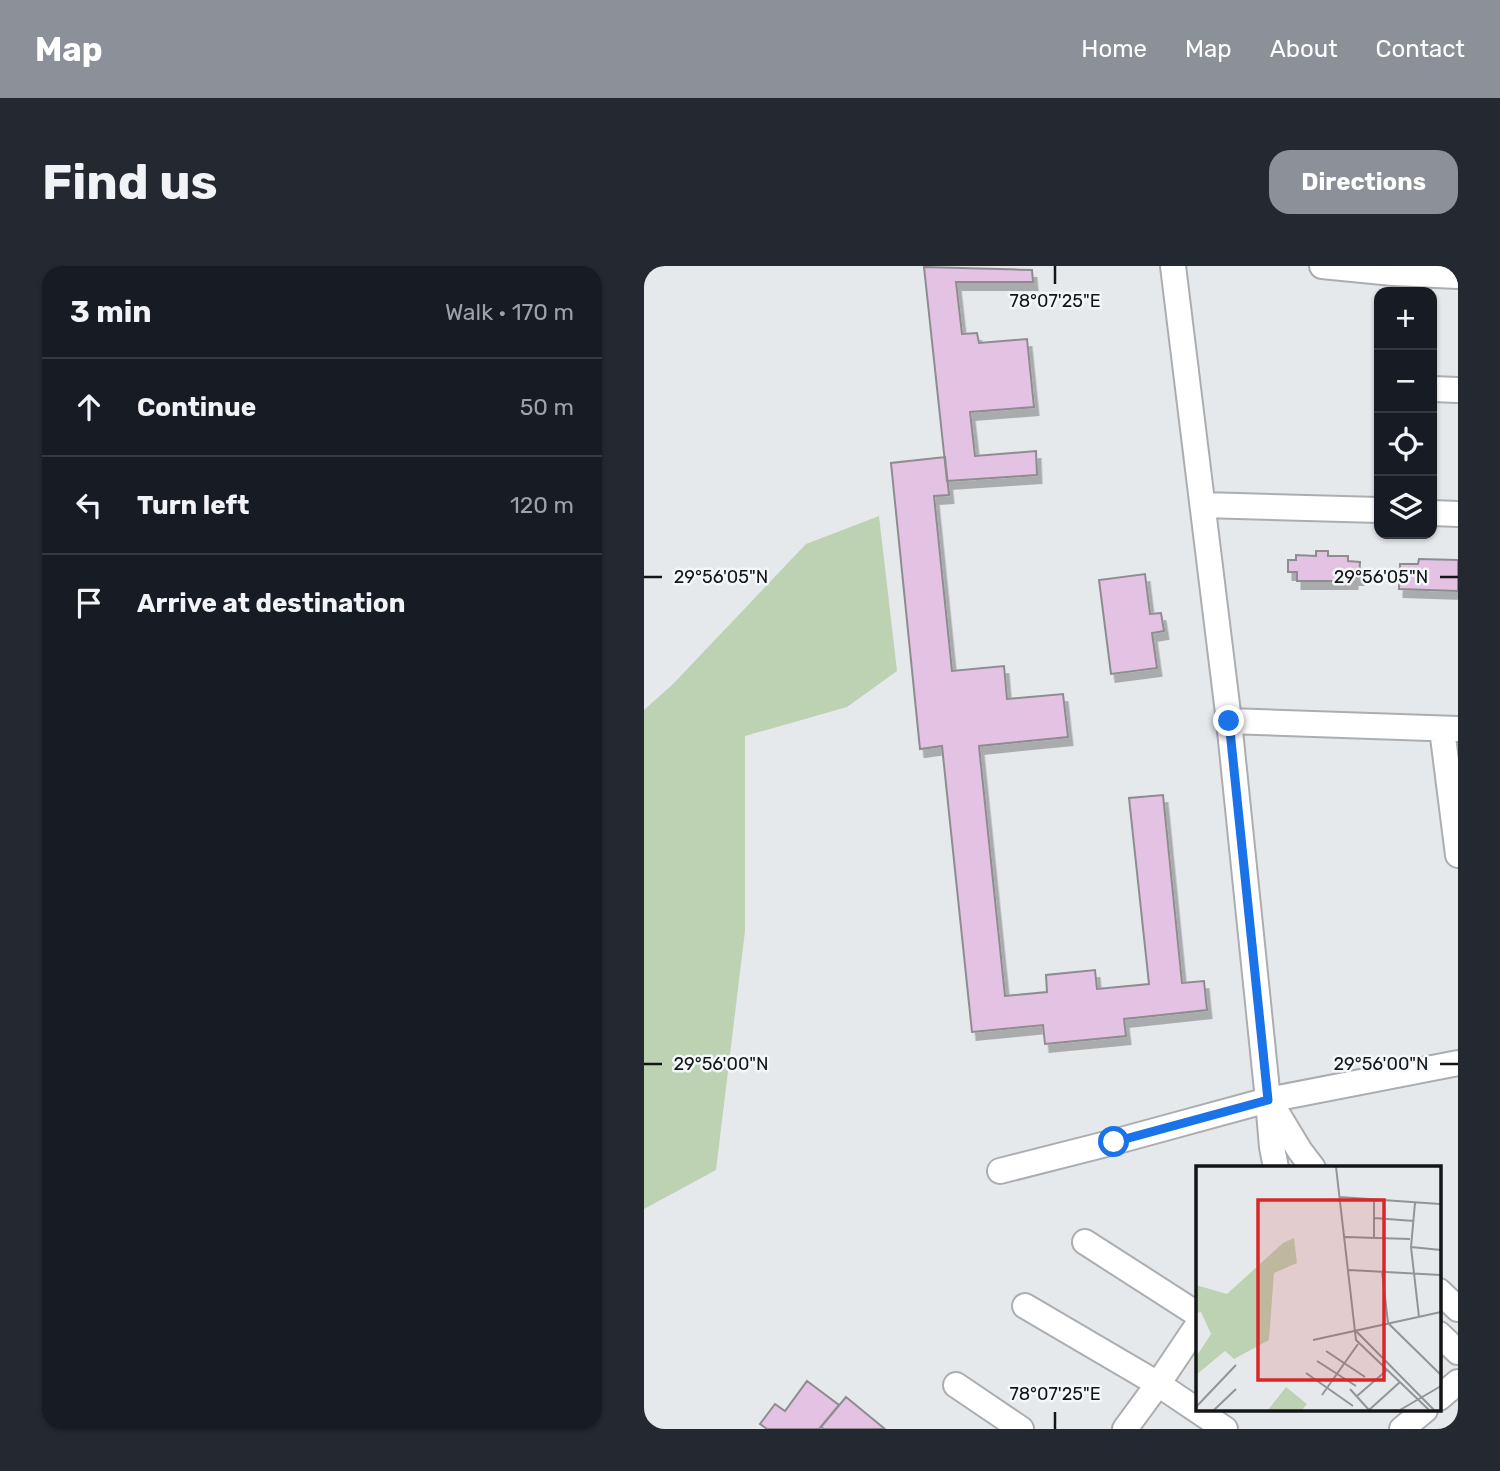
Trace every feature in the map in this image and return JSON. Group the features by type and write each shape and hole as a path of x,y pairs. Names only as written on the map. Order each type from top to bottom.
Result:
{"street":[{"path":"1173,266 1229,721 1276,1166"},
{"path":"1322,266 1393,283 1458,276"},
{"path":"1437,389 1458,390"},
{"path":"1203,505 1374,510"},
{"path":"1437,513 1458,514"},
{"path":"1229,721 1450,729 1458,855"},
{"path":"1000,1171 1268,1100 1458,1063"},
{"path":"1268,1100 1312,1166"},
{"path":"1085,1242 1196,1313"},
{"path":"1440,1292 1458,1309"},
{"path":"1025,1306 1158,1384 1196,1410"},
{"path":"1125,1429 1196,1327"},
{"path":"1440,1335 1458,1352"},
{"path":"1440,1397 1458,1382"},
{"path":"956,1385 1021,1429"},
{"path":"1199,1412 1224,1429"},
{"path":"1402,1429 1423,1412"}],"green space":[{"path":"879,516 897,671 847,707 745,736 745,931 716,1170 644,1209 644,710 673,684 806,544"}],"building":[{"path":"924,267 1032,270 1033,282 956,282 962,334 977,333 979,343 1027,339 1034,407 970,412 975,456 1036,451 1037,475 947,481"},
{"path":"945,457 949,495 934,496 952,671 1004,666 1007,699 1063,694 1068,737 979,746 1005,996 1047,992 1046,975 1095,970 1097,989 1149,984 1129,798 1163,795 1182,983 1204,981 1207,1010 1124,1019 1126,1036 1045,1044 1043,1025 972,1032 942,746 920,749 891,463"},
{"path":"1316,551 1328,551 1328,556 1348,556 1348,561 1360,562 1359,577 1353,577 1353,581 1297,581 1297,572 1288,572 1288,560 1296,560 1296,555 1316,556"},
{"path":"1419,559 1458,560 1458,591 1399,589 1400,564 1418,564"},
{"path":"1145,574 1150,614 1161,613 1164,631 1152,633 1157,668 1111,674 1099,580"},
{"path":"807,1381 839,1405 819,1429 767,1429 760,1424 775,1404 785,1411"},
{"path":"846,1397 885,1429 821,1427"}],"route":[{"path":"1114,1142 1268,1100 1229,721"}]}
